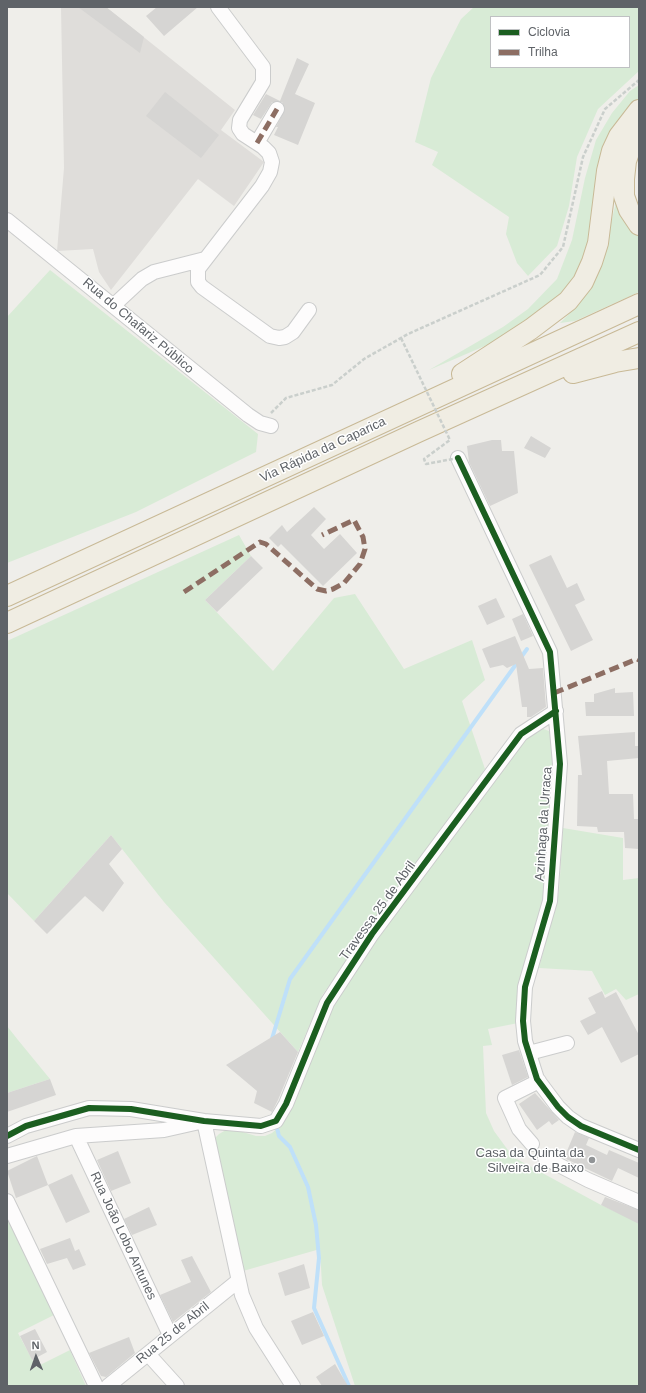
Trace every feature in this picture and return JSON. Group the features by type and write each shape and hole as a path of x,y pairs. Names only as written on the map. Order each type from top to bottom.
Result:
{"highway":[{"path":"402,413 531,329 568,300 583,282 592,262 598,243 607,171 612,151 618,136 639,110"},
{"path":"639,135 632,144 626,161 624,196 629,210 639,225"},
{"name":"Via Rápida da Caparica","path":"7,596 639,304"},
{"name":"Via Rápida da Caparica","path":"7,623 639,332"},
{"path":"515,388 615,362 639,358"}],"street":[{"path":"218,7 263,67 263,82 240,120 239,128 243,134 269,153 272,162 270,172 262,186 205,258 198,269 197,276 202,287 270,336 279,338 285,337 293,332 309,310"},
{"path":"257,143 277,109"},
{"name":"Rua do Chafariz Público","path":"7,220 113,306 265,425"},
{"path":"113,306 142,279 154,272 205,258"},
{"name":"Azinhaga da Urraca","path":"458,458 550,652 560,764 550,901 525,987 523,1021 529,1053 539,1081 558,1107 568,1117 581,1126 639,1150"},
{"name":"Travessa 25 de Abril","path":"7,1136 26,1126 89,1108 131,1109 204,1121 261,1126 276,1121 286,1104 328,1003 372,934 521,734 556,711"},
{"path":"529,1053 567,1043"},
{"path":"532,1144 519,1129 505,1098 539,1081"},
{"path":"8,1156 76,1136 164,1130 204,1121 238,1281 248,1312 256,1328 293,1386"},
{"name":"Rua João Lobo Antunes","path":"76,1136 170,1335"},
{"path":"545,1158 588,1180 639,1202"},
{"path":"7,1201 96,1386"},
{"name":"Rua 25 de Abril","path":"108,1386 238,1281"},
{"path":"148,1354 177,1386"}],"path":[{"path":"265,425 286,398 332,385 364,359 401,338 540,275 563,247 583,157 605,109 639,80"},
{"path":"401,338 450,440 424,459 426,464 458,458"}],"shaded area":[{"path":"61,7 106,7 235,110 221,130 264,162 234,206 198,179 111,290 99,272 93,249 57,251 64,168"}],"green space":[{"path":"474,7 639,7 639,71 598,109 577,157 569,206 557,246 528,276 517,263 506,234 509,217 432,165 438,152 415,142 431,78 461,19"},
{"path":"639,85 639,101 590,250 568,292 529,327 429,370 503,327 528,309 557,279 572,240 585,178 596,140 612,113 630,91"},
{"path":"618,194 621,205 639,236 639,292 575,321 560,323 587,291 603,255"},
{"path":"50,270 258,434 256,452 136,512 7,563 7,317"},
{"path":"239,535 251,556 205,600 273,671 334,598 355,594 404,669 472,640 485,680 462,701 485,769 323,994 298,1052 164,902 111,835 34,921 7,893 7,641"},
{"path":"541,728 549,731 554,737 555,744 543,901 520,986 517,1001 518,1023 488,1029 492,1045 483,1046 486,1113 494,1131 513,1157 601,1205 639,1222 639,1386 355,1386 322,1285 320,1249 243,1271 214,1139 226,1130 236,1130 256,1136 265,1136 272,1133 282,1124 337,996 520,741"},
{"path":"563,828 623,838 623,880 639,878 639,994 626,1000 616,989 605,995 592,971 539,968 559,892"},
{"path":"7,1026 18,1040 50,1079 7,1093"},
{"path":"10,1219 54,1315 18,1333 36,1367 70,1350 86,1386 7,1386 7,1220"}],"building":[{"path":"78,7 106,7 144,37 140,53"},
{"path":"157,7 198,7 164,36 146,16"},
{"path":"297,58 309,64 295,94 315,103 298,145 274,135 278,127 276,127 285,109 282,102 272,102 261,119 253,115 266,94 280,101"},
{"path":"165,92 219,135 201,158 146,116"},
{"path":"531,436 551,448 545,458 524,448"},
{"path":"492,440 501,440 502,451 514,451 518,493 490,506 469,462 467,446"},
{"path":"314,507 326,519 311,535 324,549 340,534 357,553 323,586 281,544 278,547 269,538 282,525 287,532"},
{"path":"551,555 567,588 577,583 585,600 575,605 593,640 571,651 529,565"},
{"path":"251,556 263,568 217,612 205,600"},
{"path":"496,598 505,617 487,625 478,606"},
{"path":"523,614 533,636 521,641 512,619"},
{"path":"515,636 529,669 543,668 546,707 531,717 527,717 527,707 522,707 516,664 507,668 503,665 490,668 482,649"},
{"path":"615,688 615,693 633,692 634,716 586,716 585,702 594,702 594,694"},
{"path":"635,732 635,746 639,746 639,758 607,761 609,794 633,794 634,819 639,819 639,849 625,848 624,832 598,832 597,827 577,826 578,775 582,775 578,736"},
{"path":"111,835 122,849 109,864 124,883 103,912 85,896 47,934 34,921"},
{"path":"602,991 605,998 616,992 639,1035 639,1054 621,1063 602,1027 588,1035 580,1021 596,1013 588,998"},
{"path":"280,1032 298,1052 272,1112 254,1103 257,1091 226,1065"},
{"path":"519,1050 528,1077 512,1085 502,1055"},
{"path":"50,1079 56,1095 7,1112 7,1093"},
{"path":"535,1093 559,1120 552,1125 549,1121 537,1130 519,1104"},
{"name":"Casa da Quinta da Silveira de Baixo","path":"575,1132 589,1138 586,1145 607,1155 609,1150 639,1163 639,1178 618,1168 612,1181 564,1158"},
{"path":"118,1151 131,1183 111,1191 97,1160"},
{"path":"37,1156 48,1185 16,1198 7,1171"},
{"path":"72,1174 90,1212 66,1223 48,1185"},
{"path":"605,1197 639,1210 639,1224 601,1205"},
{"path":"149,1207 157,1225 132,1235 124,1219"},
{"path":"70,1238 75,1251 79,1249 86,1265 73,1270 67,1258 47,1264 40,1249"},
{"path":"192,1256 211,1292 173,1322 160,1295 191,1282 181,1260"},
{"path":"304,1264 310,1288 285,1296 278,1273"},
{"path":"313,1312 324,1336 302,1345 291,1321"},
{"path":"35,1329 47,1352 32,1360 20,1336"},
{"path":"129,1337 135,1353 106,1377 101,1376 89,1353"},
{"path":"335,1364 348,1386 322,1386 316,1377"}],"waterway":[{"path":"271,1042 290,979 527,649"},
{"path":"276,1124 279,1136 290,1147 308,1187 316,1225 319,1258 314,1308 349,1386"}],"marked path":[{"path":"257,143 277,109"},
{"path":"184,592 260,542 266,544 317,589 326,591 333,589 344,583 360,564 365,549 363,537 354,520 322,535"},
{"path":"554,693 637,659 639,660"}],"cycle path":[{"path":"458,458 550,652 560,764 550,901 525,987 523,1021 525,1041 537,1079 558,1107 568,1117 581,1126 639,1150"},
{"path":"7,1136 26,1126 89,1108 131,1109 204,1121 261,1126 276,1121 286,1104 327,1003 372,934 521,734 556,711"}],"place":[{"name":"Casa da Quinta da Silveira de Baixo","path":"592,1160"}]}
